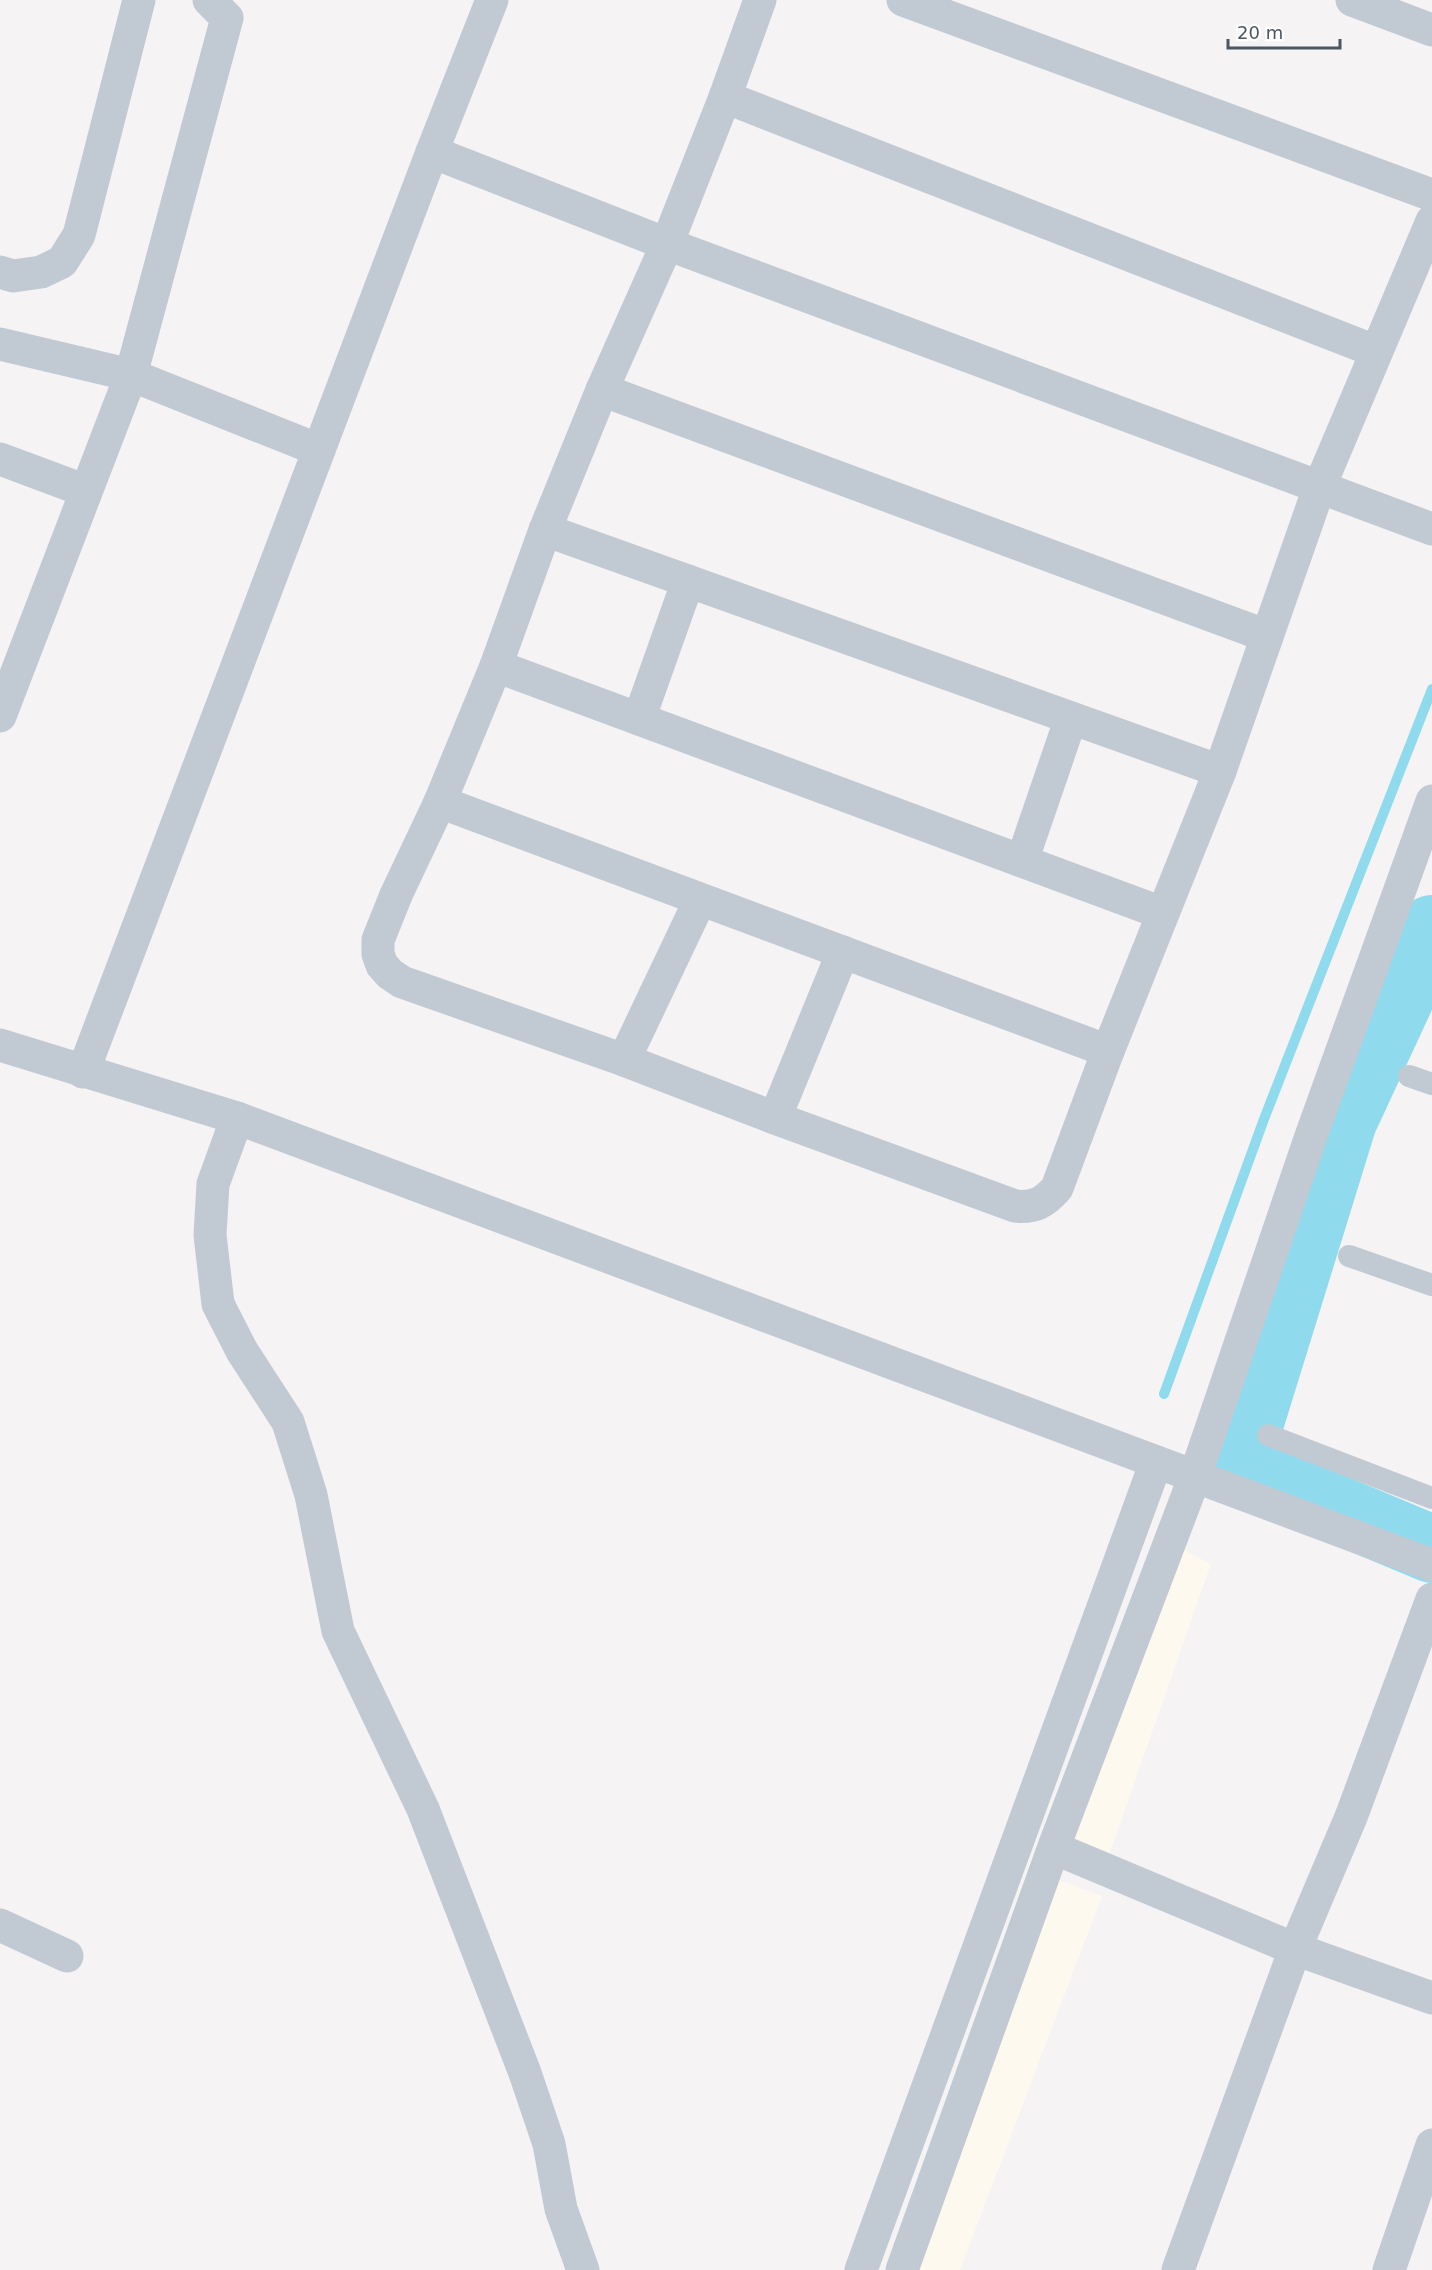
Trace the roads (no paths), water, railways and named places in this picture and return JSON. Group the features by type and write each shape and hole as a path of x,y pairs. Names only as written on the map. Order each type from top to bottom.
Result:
{"street":[{"path":"0,272 13,276 41,272 62,262 80,235 139,0"},
{"path":"0,717 131,375 227,18 209,0"},
{"path":"83,1072 492,0"},
{"path":"760,0 725,97 667,244 602,390 545,530 496,666 440,802 396,895 378,940 378,954 382,965 402,982 624,1060 1014,1206 1038,1205 1048,1199 1057,1188 1108,1051 1220,771 1319,488 1375,351 1432,221"},
{"path":"903,0 1432,195"},
{"path":"1352,0 1432,30"},
{"path":"725,97 1375,351"},
{"path":"432,153 667,244 1432,529"},
{"path":"0,344 131,375 319,450"},
{"path":"602,390 1268,636"},
{"path":"0,459 86,491"},
{"path":"545,530 1220,771"},
{"path":"639,719 687,581"},
{"path":"496,666 1162,913"},
{"path":"1022,861 1071,718"},
{"path":"902,2270 1054,1848 1195,1476 1311,1136 1432,801"},
{"path":"440,802 1108,1051"},
{"path":"624,1060 700,900"},
{"path":"775,1118 843,952"},
{"path":"0,1045 237,1118 1432,1565"},
{"path":"237,1118 213,1184 210,1235 218,1304 242,1351 288,1422 311,1494 338,1631 423,1809 525,2073 549,2144 561,2209 583,2270"},
{"path":"861,2270 1156,1462"},
{"path":"1178,2270 1294,1949 1351,1817 1432,1599"},
{"path":"1054,1848 1294,1949 1432,1998"},
{"path":"0,1925 67,1956"},
{"path":"1389,2270 1422,2205 1432,2145"}],"lane":[{"path":"1409,1076 1432,1084"},
{"path":"1349,1256 1432,1285"},
{"path":"1268,1435 1432,1498"}],"waterway":[{"path":"1164,1394 1264,1119 1432,689"},
{"path":"1432,929 1343,1121 1236,1467 1432,1549"}]}
